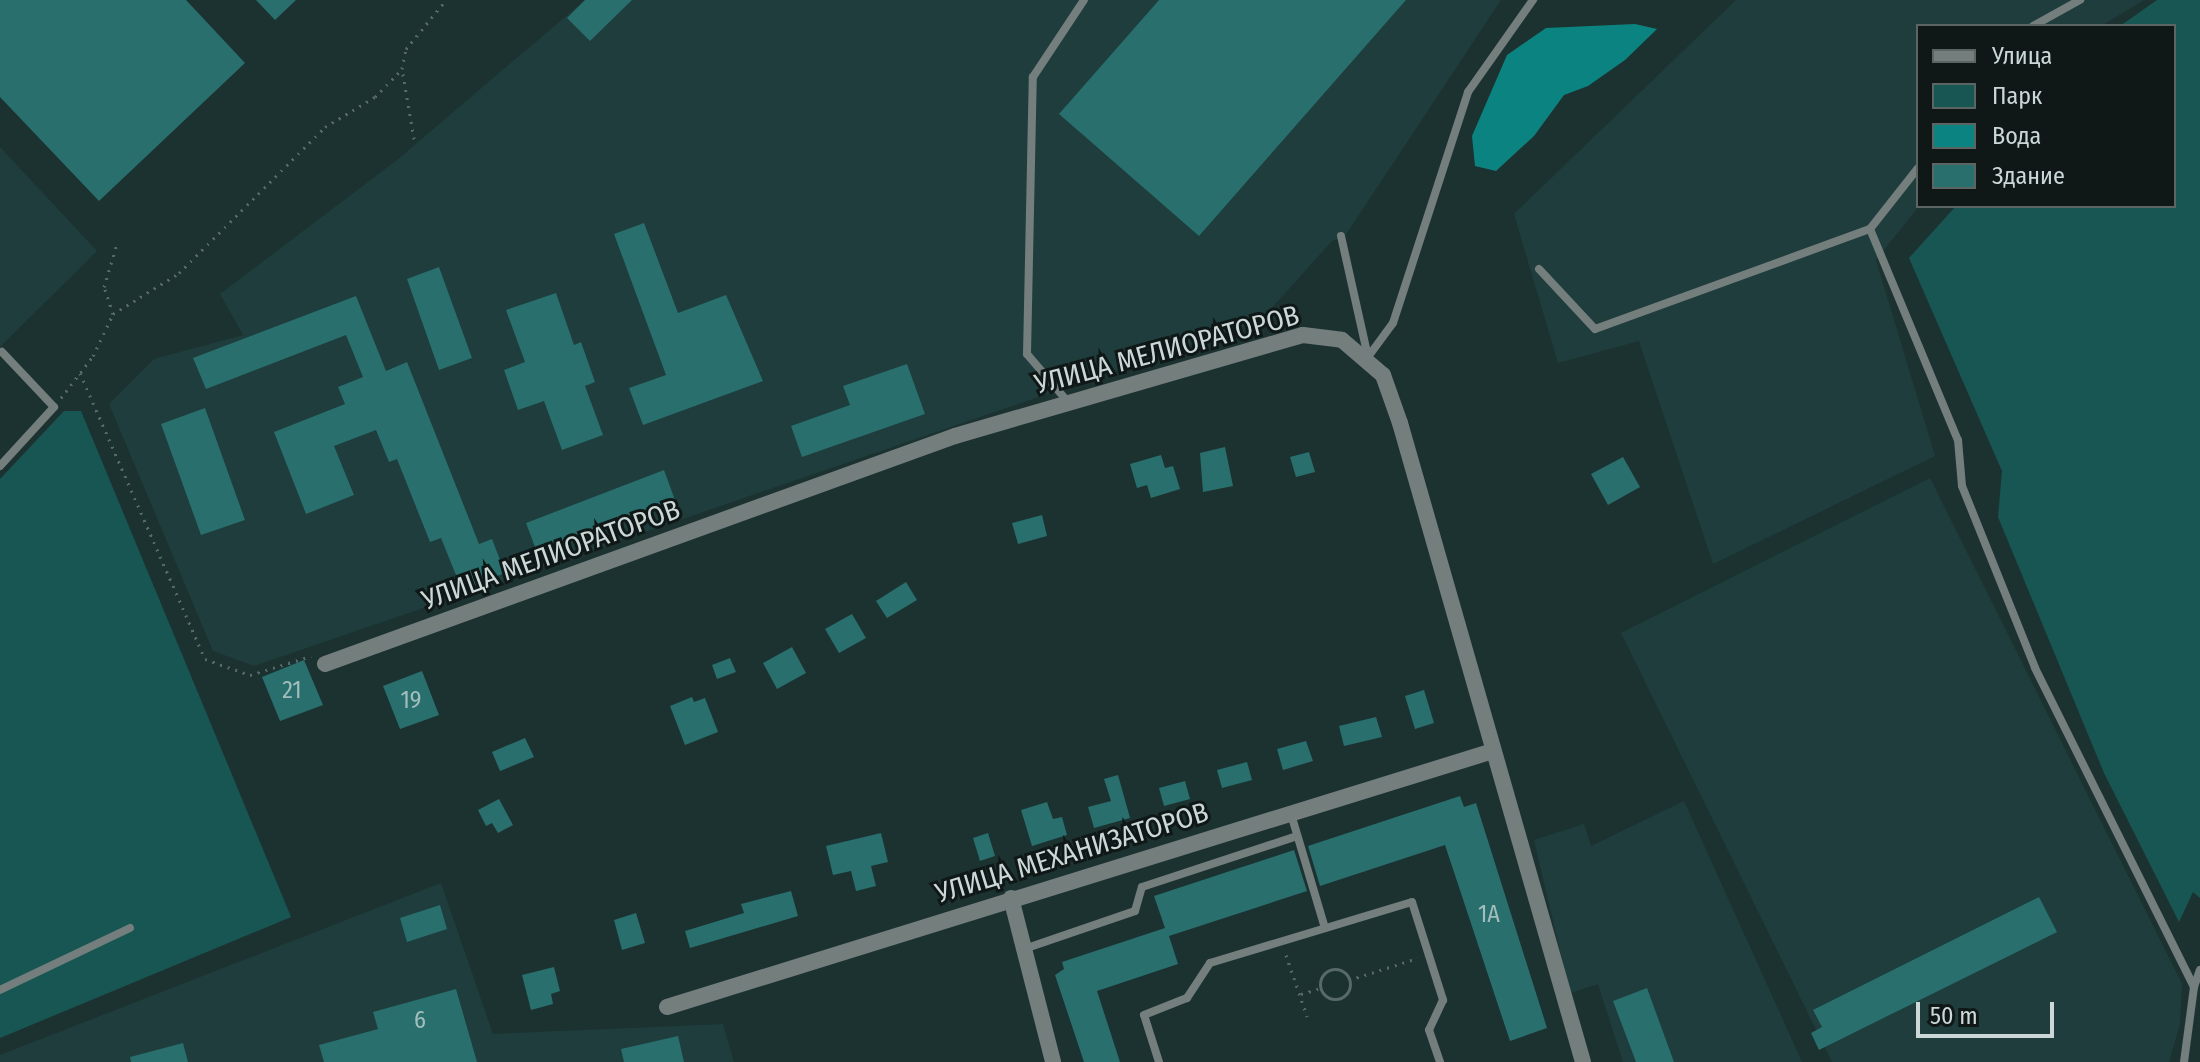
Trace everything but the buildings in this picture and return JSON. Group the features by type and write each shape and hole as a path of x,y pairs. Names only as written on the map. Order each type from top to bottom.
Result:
{"street":[{"name":"УЛИЦА МЕЛИОРАТОРОВ","path":"325,664 955,436 1303,335 1342,340 1368,357"},
{"path":"1368,357 1383,375 1400,423 1580,1061"},
{"name":"УЛИЦА МЕХАНИЗАТОРОВ","path":"667,1007 1493,751"},
{"path":"1011,898 1053,1062"}],"lane":[{"path":"1069,403 1027,354 1033,77 1084,0"},
{"path":"1368,357 1393,323 1468,92 1533,0"},
{"path":"2037,24 2080,0"},
{"path":"1539,269 1595,329 1870,229 1916,171"},
{"path":"1870,229 1958,440 1962,486 2035,668 2194,987"},
{"path":"1341,236 1368,357"},
{"path":"0,466 54,407 2,352"},
{"path":"1290,813 1325,928"},
{"path":"1024,949 1135,911 1142,887 1297,836"},
{"path":"1159,1062 1144,1015 1187,998 1210,963 1412,902 1443,1000 1429,1030 1440,1062"},
{"path":"0,990 130,928"},
{"path":"2184,1062 2194,987 2200,970"}],"path":[{"path":"414,139 402,69 406,49 446,0"},
{"path":"54,407 80,373 113,314 179,273 325,127 375,97 402,69"},
{"path":"113,314 104,287 117,244"},
{"path":"80,373 205,659 250,675 307,654 325,664"},
{"path":"1281,941 1307,1016"},
{"path":"1349,980 1429,955"},
{"path":"1300,995 1321,988 1338,998 1348,991 1349,980 1341,971 1328,971 1321,988"}],"shaded area":[{"path":"585,0 1501,0 1345,236 1332,241 1260,321 254,666 213,651 109,404 154,359 243,335 220,294 397,160"},
{"path":"1736,0 2144,0 2104,24 1916,24 1917,208 1876,260 1935,456 1713,564 1639,341 1558,363 1514,214"},
{"path":"0,147 97,251 0,347"},
{"path":"1930,478 2182,984 2180,1024 2169,1062 1832,1062 1621,633"},
{"path":"1684,801 1802,1062 1623,1062 1598,984 1570,993 1534,840 1584,824 1591,846"},
{"path":"441,883 493,1034 723,1024 734,1062 0,1062 0,1055"}],"green space":[{"path":"2157,0 2200,0 2200,898 2193,892 2179,922 2104,773 1998,517 2002,471 1909,258 1954,208 2176,208 2176,24 2123,24"},
{"path":"64,411 81,411 291,917 0,1038 0,479"}],"water":[{"path":"1635,24 1657,29 1625,60 1588,86 1564,95 1534,136 1496,171 1475,166 1472,136 1507,55 1546,28"}]}
